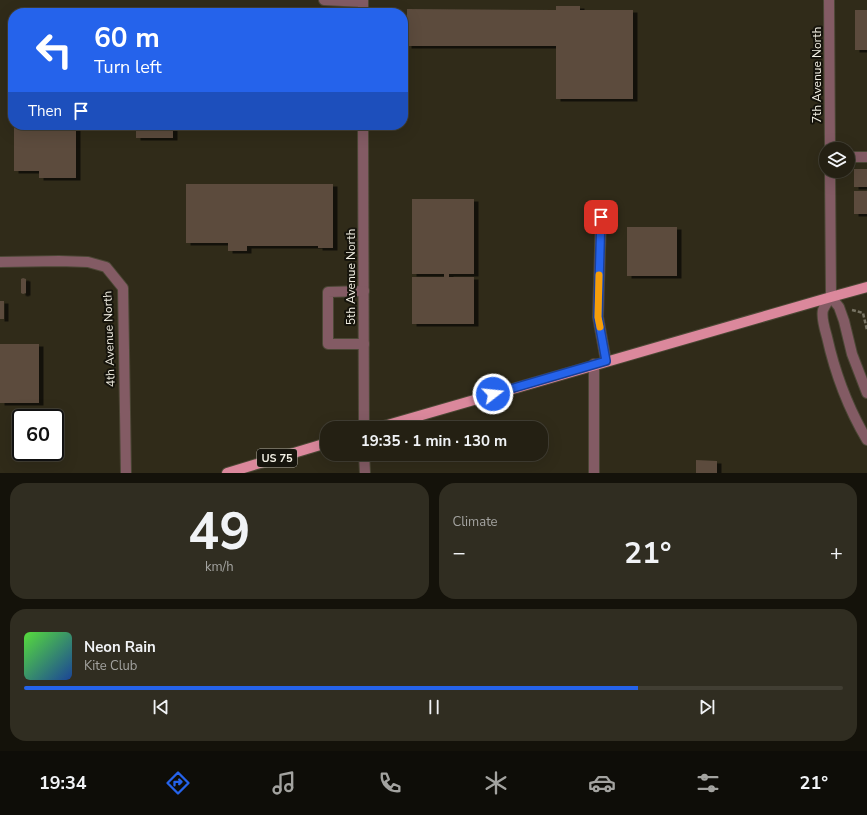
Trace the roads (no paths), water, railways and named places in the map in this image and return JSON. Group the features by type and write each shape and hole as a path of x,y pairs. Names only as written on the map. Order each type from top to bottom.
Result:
{"main road":[{"path":"401,421 594,364 867,287"},
{"name":"US 75","path":"227,473 320,445"}],"street":[{"path":"324,0 363,1"},
{"name":"7th Avenue North","path":"829,0 830,142"},
{"name":"5th Avenue North","path":"363,130 364,421"},
{"path":"855,157 867,157"},
{"path":"830,178 831,296 823,311 824,324 832,360 858,425 867,440"},
{"path":"601,217 598,317 606,361"},
{"name":"4th Avenue North","path":"0,262 88,262 106,267 123,288 126,473"},
{"path":"364,291 328,292 328,344 364,344"},
{"path":"831,296 839,308 844,321 852,354 867,393"},
{"path":"594,364 594,473"},
{"path":"364,461 364,473"}]}
